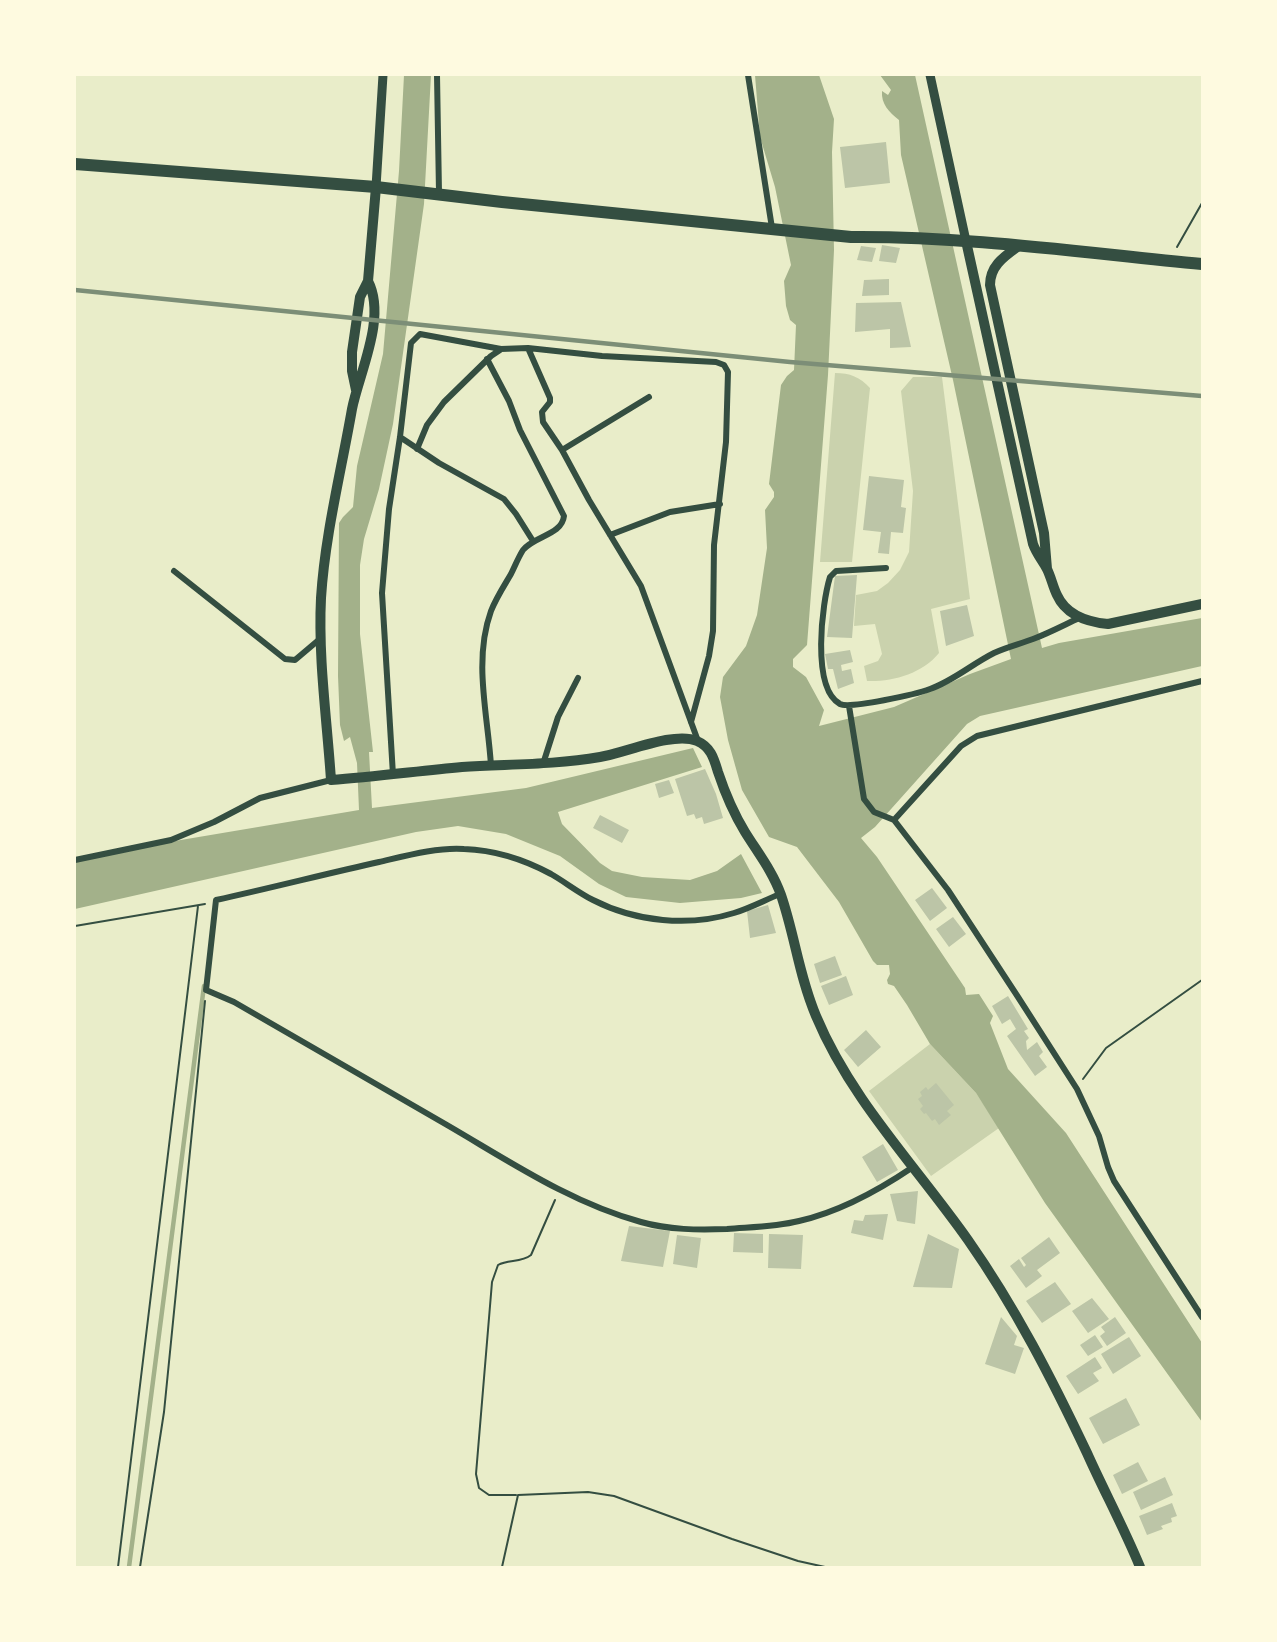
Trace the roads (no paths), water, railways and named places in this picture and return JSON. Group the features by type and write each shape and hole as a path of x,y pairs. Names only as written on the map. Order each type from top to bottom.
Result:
{"main road":[{"path":"75,164 376,186 502,202 851,237 906,236 1020,244 1202,264"},
{"path":"356,390 352,371 352,352 358,306 368,281 376,186"},
{"path":"966,241 1030,535 1036,553 1047,569 1058,597 1067,609 1079,618 1093,623 1108,624 1202,604"},
{"path":"1020,244 995,265 990,285 1046,542 1047,569"},
{"path":"368,281 374,298 373,320 366,364 356,390 325,562 321,600 321,638 330,780 491,766 543,765 614,754 679,738 698,741 707,747 714,757 737,816 775,880 802,979 832,1050 849,1080 967,1239 1023,1326 1065,1407 1140,1567"},
{"path":"983,311 995,309"}],"street":[{"path":"376,186 383,75"},
{"path":"437,75 439,193"},
{"path":"748,75 778,229"},
{"path":"930,75 966,241"},
{"path":"393,775 382,593 387,520 411,343 420,334 501,350 528,348 602,356 716,362 724,365 728,372 726,442 714,545 713,631 691,722"},
{"path":"528,348 550,398 550,402 542,412 543,422 562,450 641,586 698,741"},
{"path":"417,449 433,415 444,402 487,359 501,350"},
{"path":"487,359 564,516 559,528 526,546 495,604 483,648 483,686 491,766"},
{"path":"562,450 649,397"},
{"path":"400,437 504,499 533,542"},
{"path":"610,536 670,512 720,504"},
{"path":"886,568 836,572 828,582 820,646 822,672 829,691 841,704 849,706 930,689 977,662 1079,618"},
{"path":"174,571 285,659 295,660 321,638"},
{"path":"543,765 558,717 578,678"},
{"path":"894,820 961,746 977,736 1202,681"},
{"path":"849,706 864,799 874,812 894,820 948,890 1077,1089 1099,1136 1114,1181 1202,1317"},
{"path":"75,860 171,840 214,822 260,798 330,780"},
{"path":"780,894 735,913 687,920 653,920 626,914 594,901 526,862 463,848 418,853 216,900 206,990 244,1008 504,1159 560,1189 599,1207 643,1223 674,1228 707,1229 756,1227 799,1221 826,1213 887,1184 913,1167"}],"waterway":[{"path":"129,1567 204,986"}],"railway":[{"path":"75,290 790,362 1202,396"}]}
